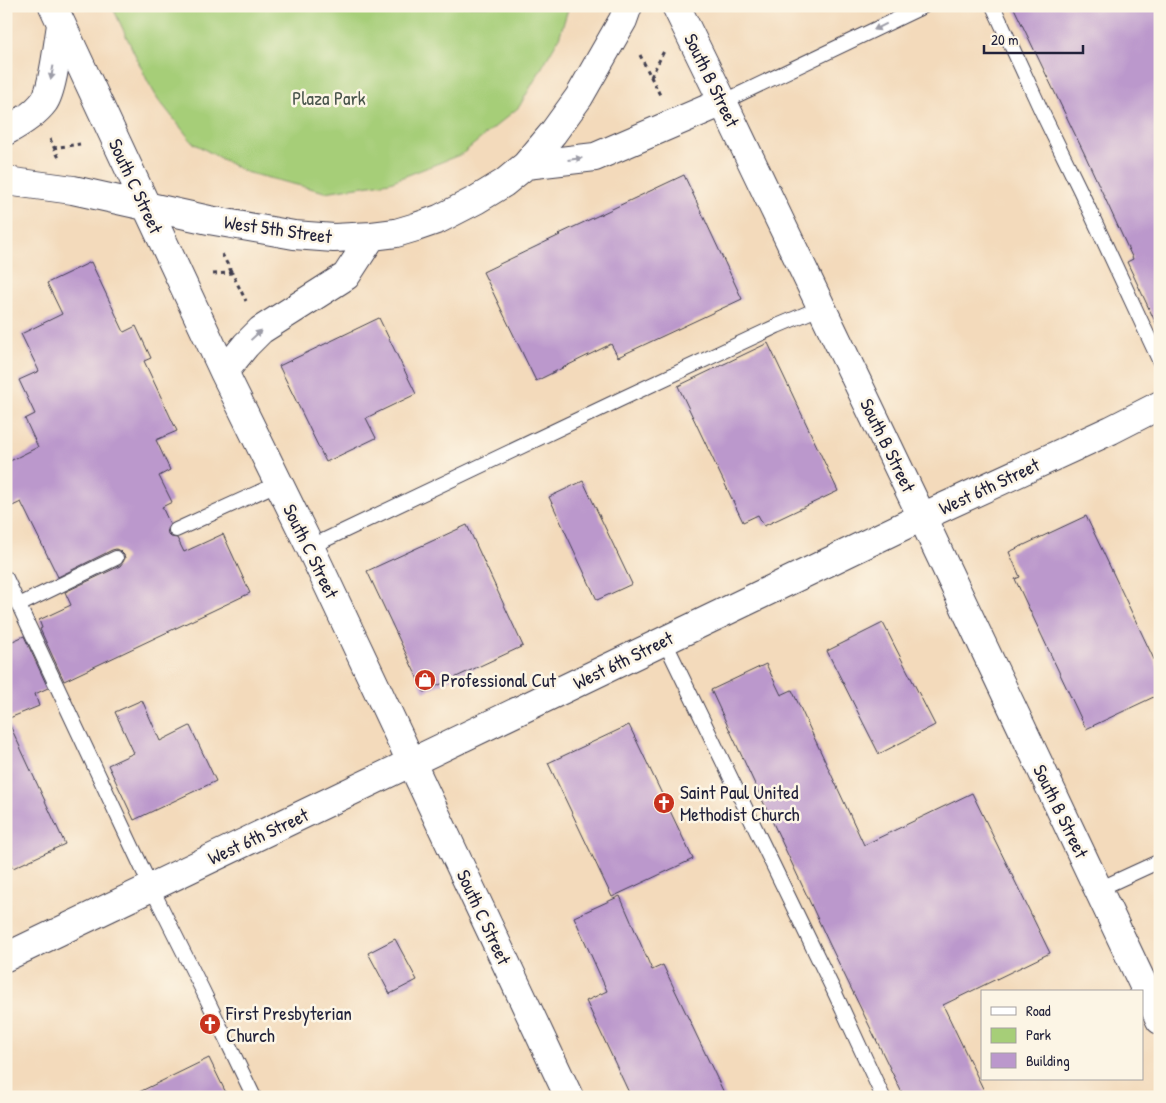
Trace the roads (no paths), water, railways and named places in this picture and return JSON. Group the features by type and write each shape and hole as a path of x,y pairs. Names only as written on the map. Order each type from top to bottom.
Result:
{"street":[{"name":"West 5th Street","path":"6,180 73,190 209,220 294,236 334,238 396,233 439,219 476,200 526,165 553,133 579,97 623,20 628,6"},
{"name":"South B Street","path":"676,6 822,307 1160,1020"},
{"path":"6,131 36,111 45,100 50,87 57,16"},
{"name":"South C Street","path":"57,16 569,1097"},
{"path":"526,165 594,157 723,102"},
{"path":"224,372 260,330 346,276 372,236"},
{"name":"West 6th Street","path":"6,957 664,640 922,517 1111,430 1160,405"}],"lane":[{"path":"723,102 924,6"},
{"path":"993,6 1160,362"},
{"path":"310,547 777,326 822,307"},
{"path":"176,530 278,483"},
{"path":"19,605 116,558"},
{"path":"6,578 151,887 254,1097"},
{"path":"664,640 834,991 883,1097"},
{"path":"1099,889 1160,860"}],"place":[{"name":"Professional Cut","path":"425,680"},
{"name":"Saint Paul United Methodist Church","path":"664,803"},
{"name":"First Presbyterian Church","path":"210,1024"}],"park label":[{"name":"Plaza Park","path":"329,98"}]}
